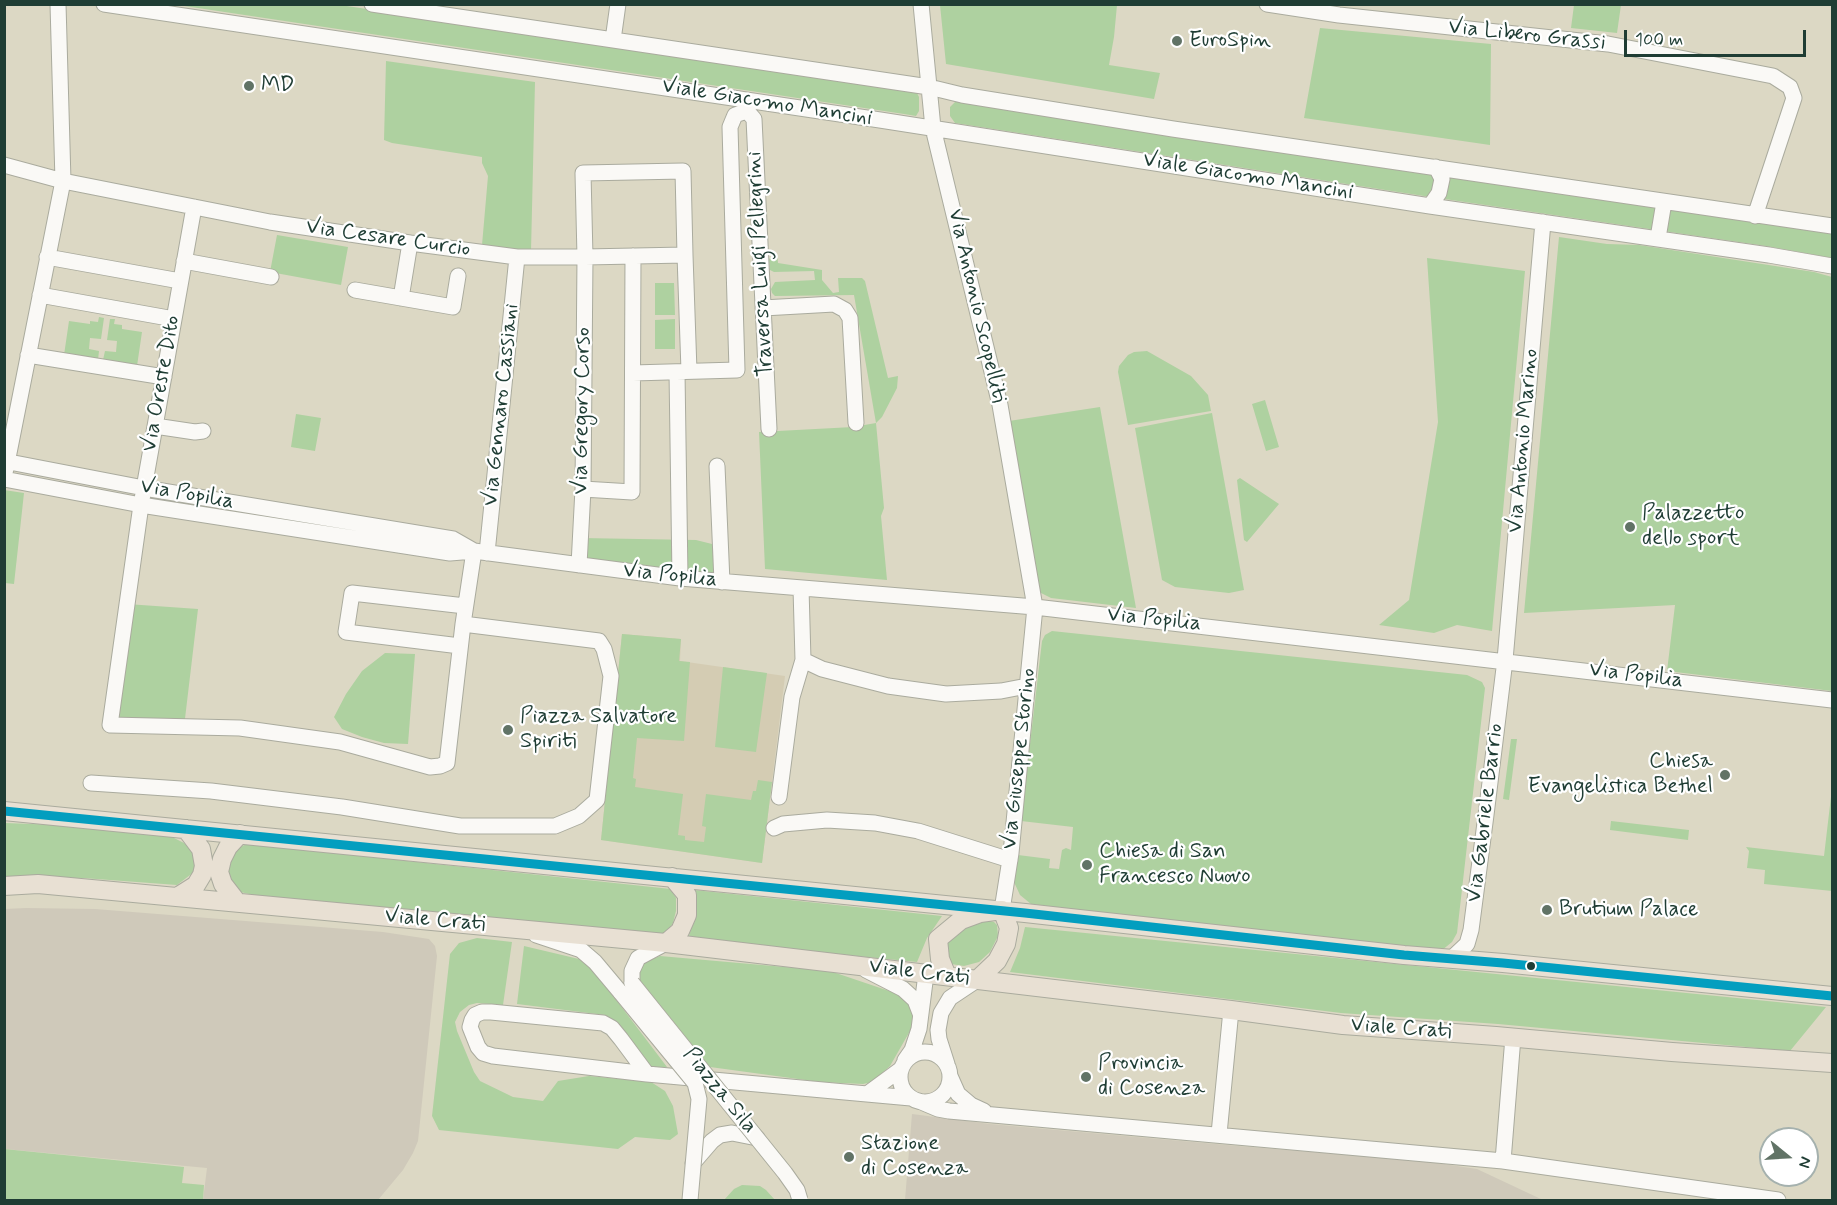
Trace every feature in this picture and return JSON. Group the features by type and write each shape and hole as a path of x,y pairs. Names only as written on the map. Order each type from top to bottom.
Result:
{"main road":[{"path":"4,811 1002,910 1404,955 1833,996"},
{"path":"177,897 196,885 204,866 201,849 186,829"},
{"path":"237,902 223,884 219,872 228,847 240,834"},
{"path":"666,943 680,931 687,915 687,895 672,877"},
{"name":"Viale Crati","path":"4,886 38,884 666,943 1343,1025 1513,1037 1672,1053 1833,1063"},
{"path":"926,974 938,939 961,920 980,913 1002,910"},
{"path":"977,980 997,961 1006,944 1008,928 1002,910"},
{"path":"938,939 940,959 946,976"}],"street":[{"path":"4,479 63,181 58,4"},
{"name":"Viale Giacomo Mancini","path":"104,4 748,106 933,128 1833,266"},
{"name":"Viale Giacomo Mancini","path":"372,4 398,6 929,87 962,95 1108,118 1833,226"},
{"path":"613,40 618,4"},
{"name":"Via Antonio Scopelliti","path":"921,4 933,128 1000,405 1035,607"},
{"name":"Via Libero Grassi","path":"1267,4 1340,10 1608,44 1773,76 1790,87 1794,98 1755,216"},
{"path":"633,373 737,370 729,127 735,115 748,106"},
{"name":"Traversa Luigi Pellegrini","path":"748,106 754,119 769,429"},
{"name":"Via Cesare Curcio","path":"4,165 63,181 270,222 410,243 517,257 685,255"},
{"path":"1430,206 1439,193 1442,179 1436,167"},
{"name":"Via Gregory Corso","path":"579,565 583,489 585,257 583,173 683,171 685,255"},
{"path":"1658,238 1664,202"},
{"name":"Via Oreste Dito","path":"194,207 141,505 110,725 240,728 340,742 416,764 440,766 447,763 460,646"},
{"name":"Via Antonio Marino","path":"1505,660 1543,222"},
{"path":"401,298 410,243"},
{"path":"681,578 685,255"},
{"path":"583,489 632,492 633,256"},
{"path":"47,257 180,281"},
{"name":"Via Gennaro Cassiani","path":"480,552 517,257"},
{"path":"184,261 271,277"},
{"path":"355,290 453,307 458,276"},
{"path":"40,295 174,319"},
{"path":"763,308 834,304 844,310 850,318 856,423"},
{"path":"28,355 164,377"},
{"path":"156,426 203,431"},
{"name":"Via Popilia","path":"6,461 144,488 453,539 480,552"},
{"path":"717,466 722,582"},
{"name":"Via Popilia","path":"4,479 141,505 450,553 480,552 722,582 1035,607 1833,700"},
{"path":"465,606 351,593 346,632 460,646 465,606 480,552"},
{"path":"778,798 792,697 803,660 801,588"},
{"name":"Via Giuseppe Storino","path":"1002,910 1010,860 1035,607"},
{"path":"91,783 211,791 342,807 459,826 555,826 579,816 597,800 611,676 604,649 599,641 463,624"},
{"path":"803,660 822,669 888,686 946,694 1001,691 1027,686"},
{"name":"Via Gabriele Barrio","path":"1451,959 1467,944 1471,930 1505,660"},
{"path":"774,828 783,824 826,820 875,823 918,831 1010,860"},
{"path":"519,929 581,951 627,988 638,958 666,943"},
{"path":"852,964 891,981 903,989 915,1000 921,1017"},
{"path":"926,974 921,1017 915,1042 903,1065 901,1085 915,1100 949,1111 1503,1161 1778,1200"},
{"path":"977,980 957,993 941,1013 939,1039 954,1089 964,1100 978,1109 995,1114"},
{"name":"Piazza Sila","path":"627,988 757,1138 791,1181 800,1200"},
{"name":"Piazza Sila","path":"627,988 695,1083 699,1099 690,1200"},
{"path":"1219,1134 1231,1010"},
{"path":"647,1074 612,1028 603,1023 491,1012 482,1012 475,1015 472,1020 470,1027 483,1053 647,1074 867,1094 927,1102 941,1096 950,1084 949,1070 934,1053 927,1051 910,1055 903,1065 867,1094"},
{"path":"1503,1161 1511,1125 1513,1037"},
{"path":"693,1163 720,1135 732,1132 757,1138"}],"shaded area":[{"path":"622,634 681,639 680,661 785,676 762,863 601,840"},
{"path":"4,909 95,909 383,932 429,939 435,946 437,956 418,1141 403,1170 378,1200 203,1200 207,1168 5,1149"},
{"path":"912,1114 990,1124 1238,1146 1361,1156 1370,1153 1477,1169 1543,1200 905,1200"}],"green space":[{"path":"178,5 340,5 916,91 919,97 919,111 916,116"},
{"path":"940,5 1117,5 1109,65 1160,73 1154,99 946,64"},
{"path":"1574,5 1621,5 1617,33 1571,28"},
{"path":"1320,28 1491,44 1490,145 1304,118"},
{"path":"386,61 535,82 531,251 482,245 488,176 482,163 482,157 384,140"},
{"path":"956,101 1832,234 1832,258 1766,246 1424,196 955,123 950,116 950,107"},
{"path":"277,235 348,247 341,285 270,272"},
{"path":"1559,237 1607,244 1639,245 1814,272 1832,277 1832,691 1667,671 1675,605 1524,613"},
{"path":"777,254 778,263 822,270 822,280 833,293 839,292 838,278 862,278 865,281 888,378 898,376 897,388 882,417 876,423 854,295 775,296 771,289 775,282 815,280 814,271 774,272 770,270 769,259"},
{"path":"1427,258 1525,271 1492,631 1457,625 1434,633 1379,625 1409,600 1438,422"},
{"path":"655,283 674,283 675,315 655,315"},
{"path":"99,317 104,318 101,339 90,338 89,349 99,351 98,360 64,355 69,321 90,324 90,321 98,322"},
{"path":"110,319 115,319 114,324 122,325 122,329 142,332 137,366 103,360 105,351 116,352 117,341 107,340"},
{"path":"675,319 675,349 655,349 655,320"},
{"path":"1147,351 1191,376 1208,395 1211,411 1128,425 1118,372 1119,366 1128,355"},
{"path":"1265,400 1279,447 1266,451 1252,404"},
{"path":"1100,407 1136,608 1051,598 1037,591 1009,421"},
{"path":"1212,413 1244,590 1229,593 1175,587 1162,580 1135,428"},
{"path":"296,414 321,418 315,451 291,447"},
{"path":"876,423 884,508 881,516 887,580 765,569 759,432 853,427"},
{"path":"1240,478 1279,504 1247,542 1244,540 1237,480"},
{"path":"4,490 24,493 14,584 5,583"},
{"path":"581,538 696,540 720,546 722,582 579,565"},
{"path":"127,604 198,609 184,727 110,725"},
{"path":"1052,631 1467,675 1482,682 1485,688 1457,933 1452,942 1441,951 1189,925 1031,904 1020,895 1014,882 1018,855 1050,859 1049,868 1059,869 1062,850 1066,848 1071,850 1073,827 1021,821 1042,641 1045,635"},
{"path":"622,634 681,639 679,661 690,662 684,741 637,738 633,778 636,779 635,787 683,794 678,835 685,836 685,840 704,842 706,827 702,826 706,794 751,800 758,780 772,782 762,863 601,840"},
{"path":"385,653 415,654 408,744 384,743 362,737 342,729 334,717 362,671"},
{"path":"723,667 767,673 756,752 715,747"},
{"path":"1511,739 1517,739 1509,800 1503,799"},
{"path":"1832,788 1832,891 1764,884 1765,870 1747,868 1749,851 1746,847 1824,856"},
{"path":"1611,821 1689,830 1688,840 1610,830"},
{"path":"5,823 59,825 172,837 192,850 195,858 194,872 177,885 83,878 5,877"},
{"path":"247,844 671,889 676,898 676,911 673,923 666,934 661,937 258,896 236,891 226,876 229,856 236,849"},
{"path":"694,890 942,916 927,938 917,962 688,939 696,914 697,900"},
{"path":"985,920 997,925 998,936 990,952 979,962 964,966 951,964 946,945 954,933 970,922"},
{"path":"1025,927 1826,1007 1790,1051 1498,1024 1341,1013 1010,972 1020,948"},
{"path":"477,938 512,942 503,1005 477,1003 469,1005 460,1012 455,1022 474,1072 480,1081 513,1097 543,1101 558,1081 589,1076 651,1082 665,1091 673,1106 678,1134 670,1140 635,1137 618,1149 439,1130 432,1116 450,954 459,943"},
{"path":"524,946 579,959 592,968 667,1067 659,1071 648,1065 614,1020 605,1015 517,1004"},
{"path":"660,956 830,971 901,995 908,1001 914,1017 910,1031 890,1066 872,1082 863,1084 820,1082 710,1067 638,978 637,970 645,962"},
{"path":"4,1149 184,1167 182,1183 204,1185 203,1200 5,1200"},
{"path":"742,1185 760,1186 775,1200 724,1200 734,1189"}],"transit line":[{"path":"4,811 1025,913 1404,955 1832,996"}],"place":[{"name":"EuroSpin","path":"1177,41"},
{"name":"MD","path":"249,86"},
{"name":"Palazzetto dello sport","path":"1630,527"},
{"name":"Piazza Salvatore Spiriti","path":"508,730"},
{"name":"Chiesa Evangelistica Bethel","path":"1725,775"},
{"name":"Chiesa di San Francesco Nuovo","path":"1087,865"},
{"name":"Brutium Palace","path":"1547,910"},
{"name":"Provincia di Cosenza","path":"1086,1077"},
{"name":"Stazione di Cosenza","path":"849,1157"}]}
